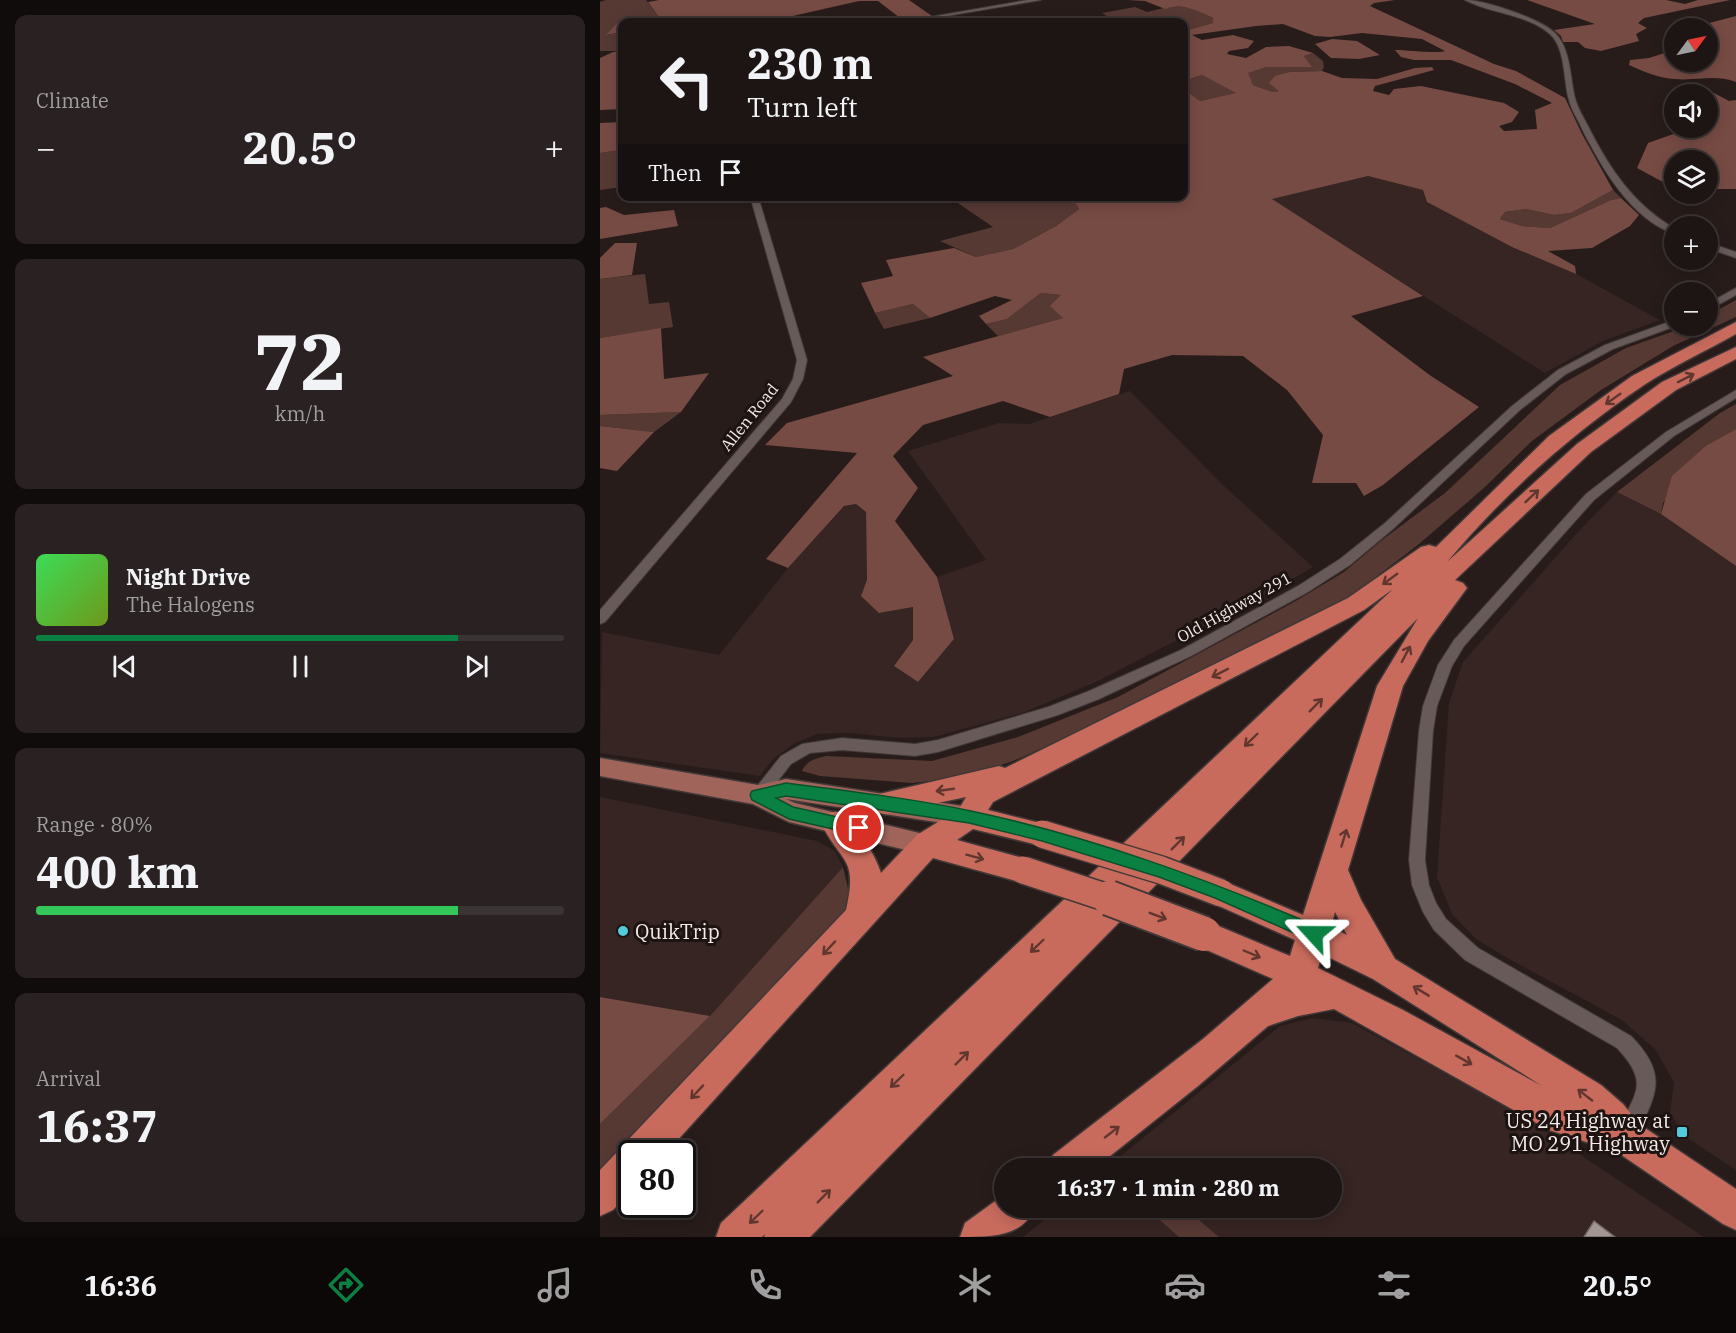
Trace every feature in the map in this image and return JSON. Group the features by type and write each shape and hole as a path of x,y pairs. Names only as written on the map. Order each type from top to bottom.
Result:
{"highway":[{"path":"735,1237 1417,580 1457,536 1556,440 1639,380 1736,327"},
{"path":"783,1237 1441,581 1584,447 1669,386 1736,352"},
{"path":"1078,1158 1256,1015 1300,975 1334,872 1390,686 1409,648 1505,521"},
{"path":"653,1140 927,844 969,817 983,795 1041,763 1356,604 1423,556 1457,536"},
{"path":"885,803 925,793 972,786 1041,763"},
{"path":"969,817 1042,834 1161,870 1221,893 1314,934 1384,969 1565,1081 1589,1097 1610,1117 1626,1137"},
{"path":"835,823 864,861 867,874 866,892 860,915"},
{"path":"927,844 1023,870 1131,905 1300,975 1458,1057 1562,1117 1626,1137 1736,1211"},
{"path":"1334,872 1341,896 1352,919 1384,969"},
{"path":"1256,1015 1298,1001 1338,993"},
{"path":"600,1197 618,1178"},
{"path":"979,1237 1003,1218"}],"main road":[{"path":"600,767 758,795 789,812 927,844"},
{"path":"758,795 786,789 969,817"}],"street":[{"path":"928,18 1038,0"},
{"path":"1468,0 1530,22 1554,35 1560,46 1573,103 1596,149 1624,193 1644,213 1664,225"},
{"name":"Allen Road","path":"600,618 787,400 798,379 802,360 755,201"},
{"path":"1718,249 1736,255"},
{"path":"1718,302 1736,291"},
{"name":"Old Highway 291","path":"758,795 786,760 807,748 842,744 915,750 938,746 1063,707 1139,676 1186,653 1303,589 1345,562 1389,526 1516,408 1562,372 1609,347 1664,327"},
{"path":"1626,1137 1646,1093 1648,1072 1638,1055 1624,1042 1482,962 1458,945 1439,924 1425,901 1418,880 1417,860 1426,731 1430,706 1445,665 1474,625 1518,574 1590,497 1670,434 1736,393"}],"shaded area":[{"path":"646,0 658,16 618,18 618,23 607,35 618,33 618,51 600,51 600,2"},
{"path":"659,0 909,0 932,16 900,18 878,1 859,1 784,18 646,18 658,16 648,2"},
{"path":"1128,0 1395,0 1374,3 1370,6 1494,64 1516,71 1565,98 1613,190 1571,213 1554,215 1526,209 1505,212 1500,219 1522,226 1550,228 1611,200 1621,198 1639,215 1630,226 1592,248 1548,251 1575,266 1576,274 1512,247 1427,202 1423,190 1368,176 1272,199 1423,296 1351,316 1431,376 1479,407 1383,485 1364,496 1356,483 1312,483 1323,435 1287,390 1243,356 1172,355 1124,369 1119,394 1050,417 1003,401 923,425 893,456 918,488 895,521 937,577 954,639 918,682 894,666 913,640 913,607 879,613 861,596 867,580 866,512 856,504 844,506 788,568 766,559 857,453 765,445 787,423 953,376 923,357 1063,318 1050,306 1061,295 1041,293 1007,319 986,324 979,316 1012,300 995,296 930,318 913,304 875,313 861,283 893,276 886,260 954,248 976,257 1013,249 1056,226 1079,209 1074,201 1188,201 1188,92 1200,101 1236,93 1202,75 1188,80 1188,30 1213,23 1213,18 1189,8 1177,6 1165,9 1145,1","holes":["1283,24 1315,36 1330,37 1362,33 1422,39 1445,51 1395,50 1401,57 1414,60 1451,60 1515,84 1552,103 1535,110 1537,129 1504,131 1499,126 1512,122 1519,112 1504,103 1421,86 1394,89 1389,95 1373,91 1375,86 1434,70 1432,67 1415,68 1377,79 1342,78 1322,71 1290,72 1275,76 1269,83 1279,91 1273,92 1253,85 1248,73 1266,67 1312,67 1304,56 1313,53 1289,46 1266,47 1246,58 1227,54 1229,51 1248,48 1254,41 1233,35 1202,40 1192,35"]},
{"path":"1527,0 1666,0 1685,4 1698,0 1730,0 1644,18 1638,23 1647,28 1636,34 1639,41 1601,51 1585,48 1578,42 1563,42 1561,36 1554,30 1595,24"},
{"path":"1172,6 1192,8 1213,18 1213,23 1188,30 1188,18 1110,18 1102,13 1135,7 1147,12"},
{"path":"1736,16 1736,82 1721,78 1669,78 1629,65 1630,60 1664,53 1664,72 1718,72 1718,21"},
{"path":"617,23 618,33 606,35"},
{"path":"1332,39 1357,41 1380,55 1359,59 1331,58 1315,44"},
{"path":"618,51 618,109 600,110 600,58"},
{"path":"1313,53 1323,61 1322,71 1290,72 1280,91 1273,92 1253,85 1247,73 1266,67 1311,66 1304,56"},
{"path":"1202,75 1237,93 1200,101 1188,92 1188,80"},
{"path":"1718,95 1729,101 1736,100 1736,189 1718,189 1718,150 1664,150 1664,183 1637,168 1648,143 1664,137 1718,138"},
{"path":"618,122 618,151 600,153 600,123"},
{"path":"618,151 618,188 600,190 600,153"},
{"path":"1368,176 1423,190 1427,202 1512,247 1576,274 1660,320 1603,341 1545,373 1271,199"},
{"path":"1613,190 1621,198 1611,200 1550,228 1522,226 1500,219 1505,212 1526,209 1554,215 1571,213"},
{"path":"955,201 1074,201 1079,209 1056,226 1013,249 976,257 940,241 993,227"},
{"path":"606,207 624,215 674,210 678,226 600,239 600,208"},
{"path":"615,243 637,243 632,275 600,279 600,258"},
{"path":"645,274 649,304 669,302 673,327 600,338 600,279"},
{"path":"1041,293 1061,295 1063,318 998,336 986,324 1007,319"},
{"path":"1736,300 1736,317 1718,325 1718,310"},
{"path":"913,304 930,318 884,329 875,313"},
{"path":"661,328 664,379 709,373 681,412 600,415 600,338"},
{"path":"1664,335 1695,336 1673,346 1601,390 1532,441 1485,487 1419,544 1351,596 1121,713 1013,761 965,777 912,783 820,776 802,771 809,762 826,756 932,761 1018,737 1118,697 1294,602 1344,572 1445,493 1560,385 1626,348"},
{"path":"1130,391 1224,486 1313,567 1270,592 1098,681 1025,712 934,737 899,738 848,733 817,734 795,743 773,759 760,776 600,753 602,632 719,655 788,568 844,506 856,504 866,512 867,580 879,613 913,607 913,640 894,666 918,682 954,639 937,577 986,560 908,451 999,423 1029,424"},
{"path":"1736,404 1736,429 1707,445 1663,503 1661,514 1617,492 1720,413"},
{"path":"681,412 654,432 600,426 600,415"},
{"path":"600,426 654,432 617,471 600,468"},
{"path":"1736,429 1736,566 1661,514 1672,476 1707,445"},
{"path":"1617,492 1661,514 1736,566 1736,1170 1683,1135 1670,1112 1674,1083 1656,1050 1622,1020 1476,939 1452,914 1437,877 1449,703 1463,662 1577,533"},
{"path":"600,797 817,841 835,851 843,867 710,1016 600,997"},
{"path":"843,867 851,901 833,927 633,1140 618,1140 618,1156 600,1175 600,1124 710,1016"},
{"path":"600,997 710,1016 600,1124"},
{"path":"1313,1018 1352,1023 1508,1107 1704,1237 1023,1237 1047,1218 1342,1218 1342,1158 1118,1158 1280,1026"},
{"path":"1157,1218 1197,1218 1219,1237 1179,1237"}],"building":[{"path":"1594,1221 1615,1237 1584,1237"}],"place":[{"name":"QuikTrip","path":"623,931"},
{"name":"US 24 Highway at MO 291 Highway","path":"1682,1132"}],"route":[{"path":"859,828 789,812 758,795 786,789 823,794 969,817 1042,834 1161,870 1250,905 1314,934"}]}
